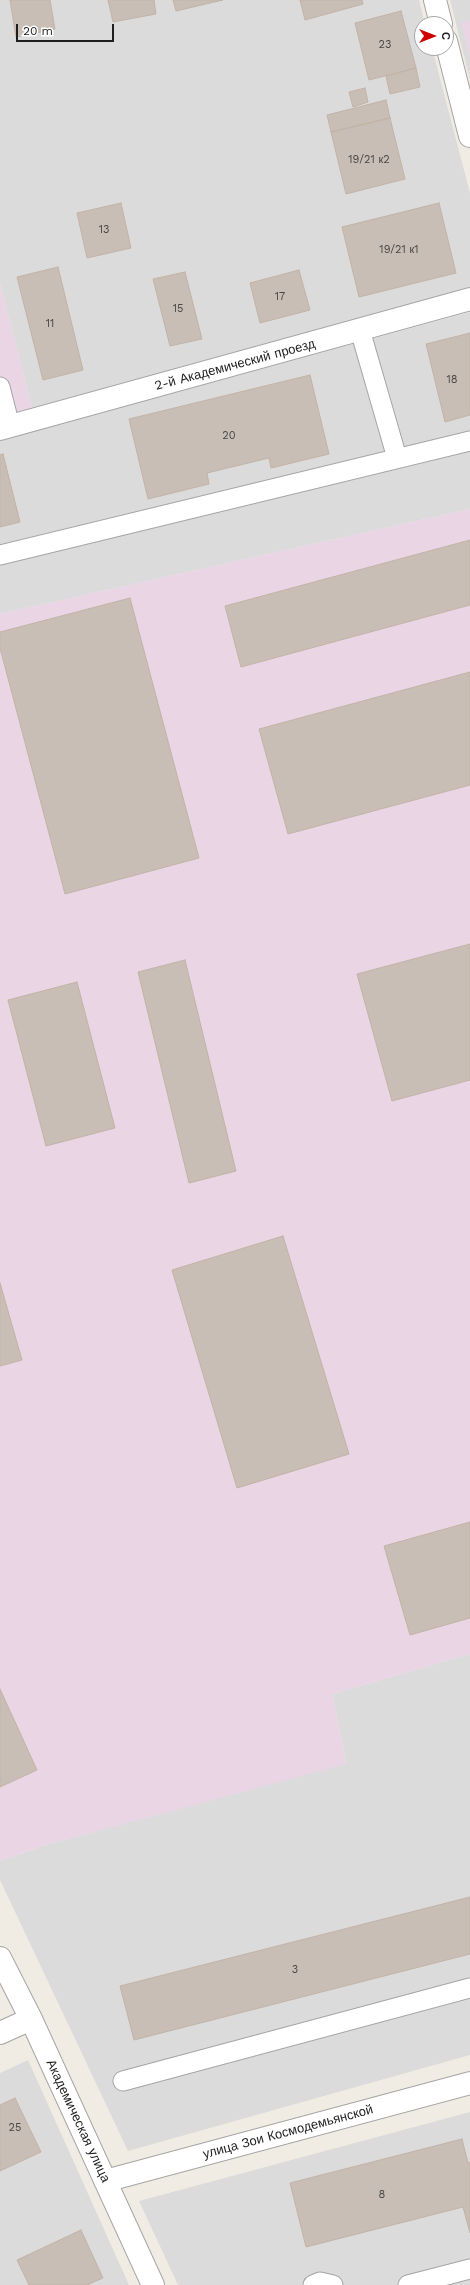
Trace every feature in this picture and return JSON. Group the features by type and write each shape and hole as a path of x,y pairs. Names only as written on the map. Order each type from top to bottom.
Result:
{"street":[{"path":"435,0 440,16"},
{"path":"452,56 465,90 470,136"},
{"name":"2-й Академический проезд","path":"5,427 470,299"},
{"name":"Академическая улица","path":"0,1958 31,2019 153,2285"},
{"path":"0,2033 31,2019"},
{"name":"улица Зои Космодемьянской","path":"105,2181 470,2083"}],"lane":[{"path":"360,330 397,458"},
{"path":"0,387 5,427"},
{"path":"0,555 470,441"},
{"path":"123,2081 470,1988"},
{"path":"408,2285 470,2269"},
{"path":"313,2285 320,2282 333,2285"}],"shaded area":[{"path":"0,0 419,0 423,16 414,16 414,56 434,56 470,193 470,289 32,408 0,283"},
{"path":"450,0 470,0 470,80"},
{"path":"470,20 470,58 461,22"},
{"path":"0,283 32,408 0,417"},
{"path":"470,312 470,509 0,614 0,440"},
{"path":"470,509 470,1654 332,1694 346,1764 49,1844 0,1861 0,614"},
{"path":"470,1654 470,2055 128,2151 0,1880 0,1861 49,1844 346,1763 332,1694"},
{"path":"28,2060 129,2285 0,2285 0,2073"},
{"path":"470,2112 470,2285 178,2285 139,2201"}],"building":[{"path":"10,0 50,0 55,29 16,37"},
{"path":"108,0 154,0 156,14 113,22"},
{"path":"173,0 223,0 176,11"},
{"path":"300,0 362,0 363,4 305,20"},
{"path":"401,11 416,68 369,80 355,23"},
{"path":"416,68 420,87 390,94 386,76"},
{"path":"365,88 368,102 353,107 349,92"},
{"path":"386,100 390,118 331,132 327,115"},
{"path":"390,118 405,179 346,194 331,132"},
{"path":"121,203 131,248 87,258 77,213"},
{"path":"439,203 456,273 359,297 342,227"},
{"path":"58,267 83,370 43,380 17,277"},
{"path":"299,270 310,310 260,323 250,283"},
{"path":"185,272 202,339 170,346 153,279"},
{"path":"470,333 470,415 445,422 426,344"},
{"path":"310,375 329,454 271,468 269,458 207,473 209,484 148,499 129,419"},
{"path":"3,454 20,522 0,527 0,455"},
{"path":"470,540 470,605 241,667 225,606"},
{"path":"130,598 199,858 65,894 0,648 0,632"},
{"path":"470,672 470,785 288,834 259,729"},
{"path":"470,944 470,1080 392,1101 357,974"},
{"path":"185,960 236,1171 189,1183 138,972"},
{"path":"77,982 115,1128 46,1146 8,1000"},
{"path":"283,1236 349,1454 237,1488 172,1270"},
{"path":"0,1283 22,1360 0,1366"},
{"path":"470,1522 470,1618 410,1635 384,1546"},
{"path":"0,1689 37,1770 0,1787"},
{"path":"470,1897 470,1954 134,2040 120,1986"},
{"path":"15,2098 41,2152 0,2171 0,2105"},
{"path":"462,2139 468,2163 470,2162 470,2233 463,2207 306,2247 290,2183"},
{"path":"81,2230 103,2278 87,2285 29,2285 17,2260"}]}
